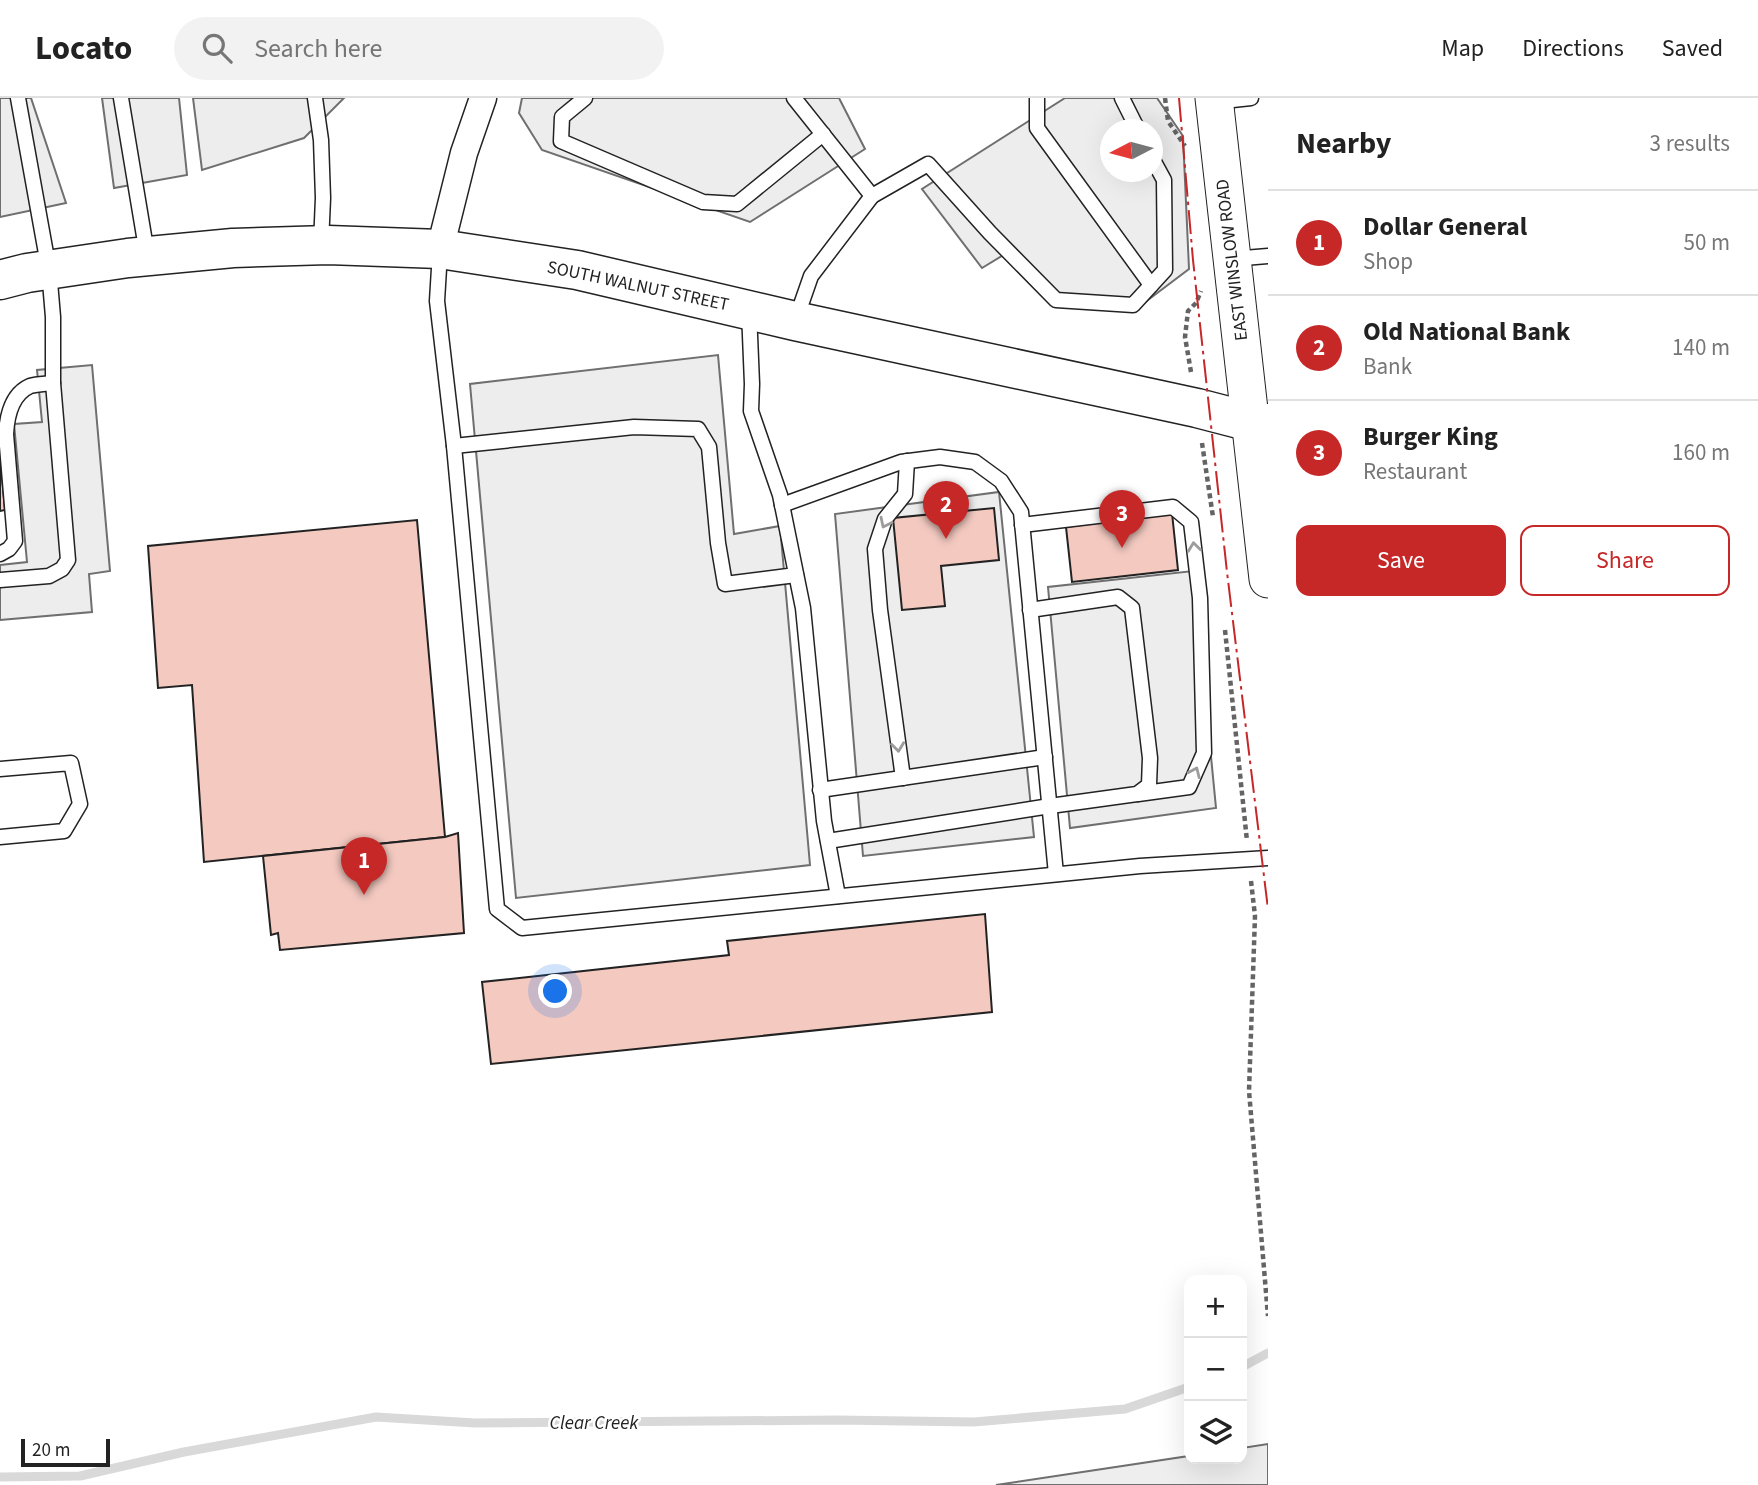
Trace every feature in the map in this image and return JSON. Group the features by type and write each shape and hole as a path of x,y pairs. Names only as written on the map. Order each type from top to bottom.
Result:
{"main road":[{"name":"EAST WINSLOW ROAD","path":"1214,100 1232,259 1259,423 1268,579"},
{"name":"SOUTH WALNUT STREET","path":"0,280 27,273 148,256 233,248 440,248 577,270 1259,423"}],"street":[{"path":"440,248 464,153 483,98"}],"lane":[{"path":"0,580 48,576 62,569 68,560 52,383 53,317 49,270 18,98"},
{"path":"121,98 148,256"},
{"path":"315,98 321,140 321,246"},
{"path":"585,98 562,117 561,141 704,202 737,204 822,134"},
{"path":"793,98 872,196"},
{"path":"1037,98 1037,128 1151,285"},
{"path":"1122,98 1132,119"},
{"path":"1214,100 1251,98"},
{"path":"795,321 811,276 872,196 928,164 990,233 1056,300 1133,305 1165,270 1163,178"},
{"path":"440,248 437,301 454,446 497,909 522,928 1140,866 1268,858"},
{"path":"1232,259 1268,256"},
{"path":"749,310 751,411 782,505 803,608 820,790 838,896"},
{"path":"0,554 9,549 15,541 7,419 11,407 28,387 52,383"},
{"path":"454,446 634,427 698,429 709,447 718,543 725,584 796,575"},
{"path":"782,505 907,461 940,457 975,462 1001,481 1021,512 1056,874"},
{"path":"902,778 880,610 875,549 885,519 905,494 907,461"},
{"path":"828,841 1189,787 1204,753 1200,598 1191,522 1173,507 1022,525"},
{"path":"1030,610 1118,597 1132,608 1150,758 1149,785 1137,794"},
{"path":"820,790 1045,757"},
{"path":"0,769 71,763 80,804 64,831 0,837"}],"path":[{"path":"1165,98 1167,121 1188,149"},
{"path":"1185,337 1188,311 1196,303 1201,291"},
{"path":"1261,1242 1268,1316"}],"shaded area":[{"path":"0,98 31,98 66,203 0,217"},
{"path":"102,98 179,98 187,175 114,188"},
{"path":"193,98 344,98 304,138 202,170"},
{"path":"522,98 839,98 865,149 750,222 542,150 519,113"},
{"path":"1065,98 1157,98 1183,136 1189,269 1140,306 1042,292 1010,251 982,268 922,189"},
{"path":"718,355 734,534 780,526 810,865 516,898 470,384"},
{"path":"92,365 110,571 89,574 92,612 0,620 0,565 27,562 14,424 42,422 37,370"},
{"path":"999,492 1034,837 863,856 835,514"},
{"path":"1193,571 1216,808 1070,828 1048,587"},
{"path":"1268,1444 1268,1485 996,1485 1184,1457 1184,1464 1247,1464 1247,1447"}],"building":[{"path":"0,456 5,510 0,511"},
{"path":"994,508 999,560 941,566 945,606 902,610 893,518"},
{"path":"1172,513 1178,570 1072,582 1066,527"},
{"path":"417,520 445,837 204,862 192,685 158,688 148,546"},
{"path":"458,833 464,933 280,950 278,933 271,935 263,856 445,837"},
{"path":"985,914 992,1012 491,1064 482,982 729,955 727,941"}],"waterway":[{"name":"Clear Creek","path":"1247,1364 1268,1353"},
{"name":"Clear Creek","path":"0,1477 80,1476 184,1452 376,1417 475,1423 838,1420 974,1422 1125,1409 1184,1389"}],"power":[{"path":"1179,98 1193,260 1227,572 1268,909"}],"place":[{"name":"Old National Bank","path":"946,539"},
{"name":"Burger King","path":"1122,548"},
{"name":"Dollar General","path":"364,895"}]}
